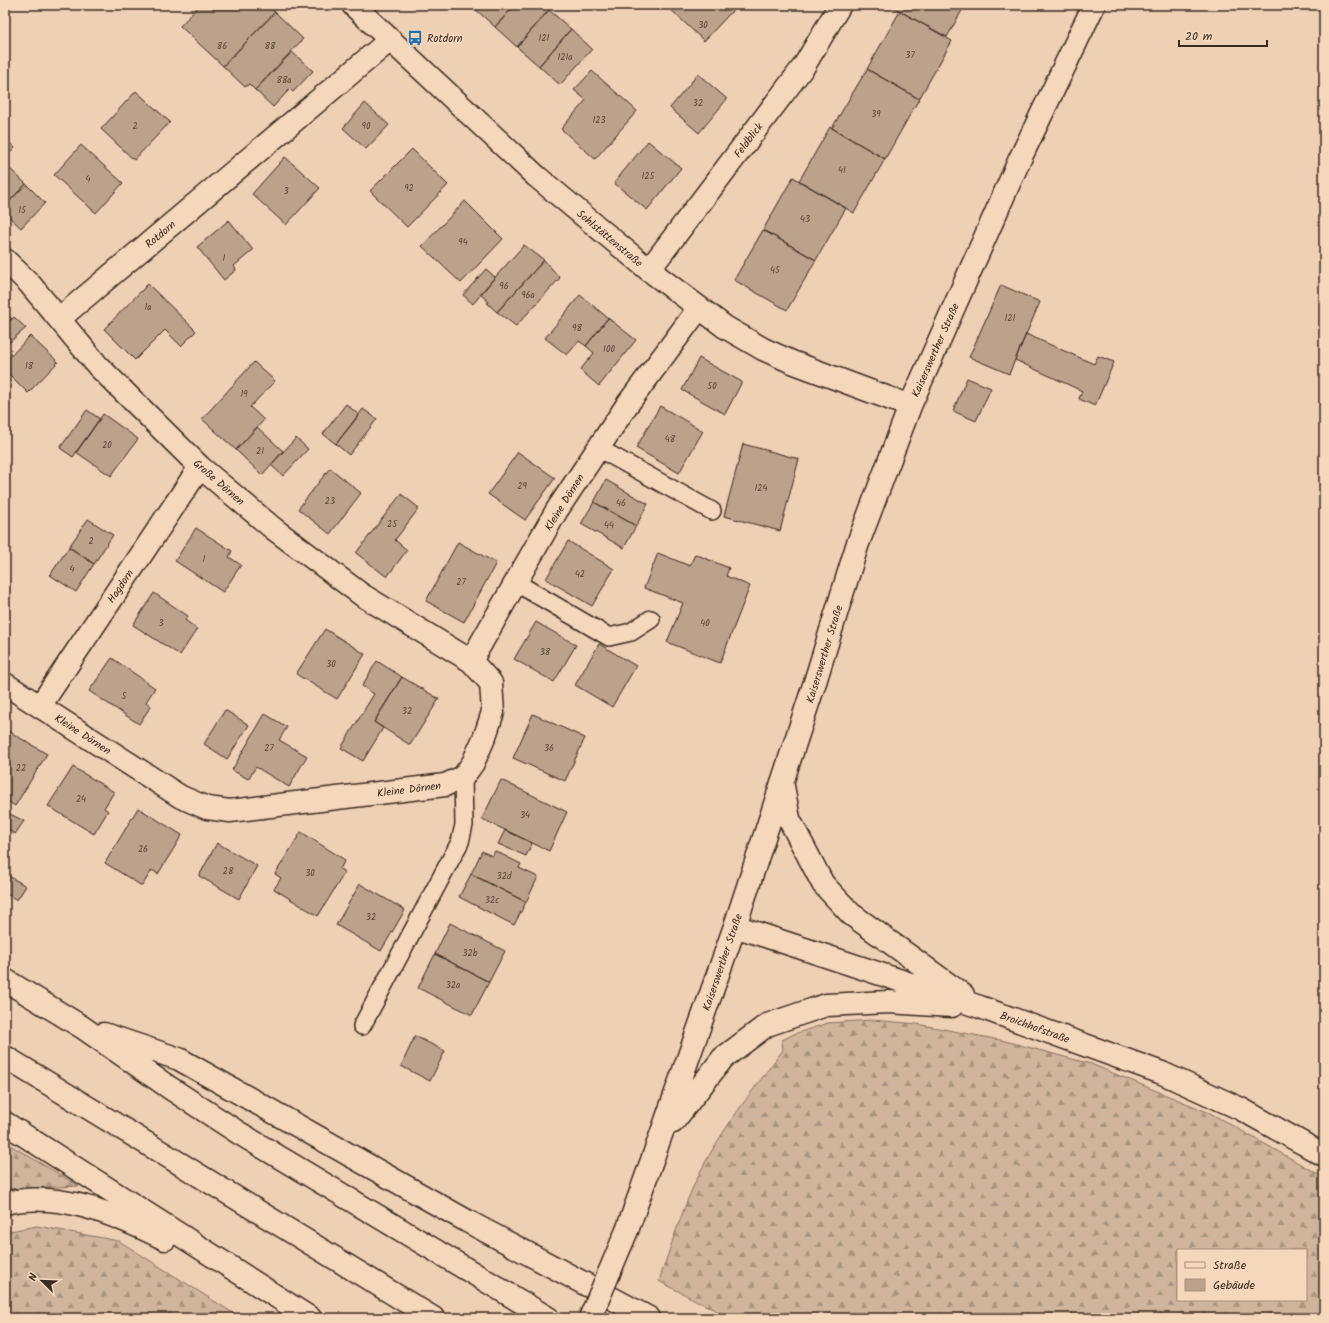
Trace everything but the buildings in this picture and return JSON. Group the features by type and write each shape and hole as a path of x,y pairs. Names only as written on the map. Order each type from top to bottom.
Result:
{"main road":[{"name":"Sohlstättenstraße","path":"353,5 536,176 649,270 725,327 763,349 910,406"},
{"name":"Feldblick","path":"649,270 804,66 840,5"},
{"name":"Kaiserswerther Straße","path":"590,1318 628,1228 662,1137 735,926 782,784 857,546 910,406 1019,161 1094,5"},
{"name":"Rotdorn","path":"59,319 390,40"},
{"name":"Große Dörnen","path":"5,260 29,283 98,366 200,467 274,529 362,594 470,661"},
{"name":"Kleine Dörnen","path":"470,661 557,510 627,405 699,308"},
{"name":"Hagdorn","path":"40,706 200,467"},
{"path":"463,777 476,756 492,712 491,683 470,661"},
{"name":"Kleine Dörnen","path":"5,684 181,797 207,808 230,810 430,787 445,785 463,777"},
{"path":"782,784 789,819 823,884 851,914 980,1007"},
{"name":"Broichhofstraße","path":"735,926 772,940 980,1007 1162,1073 1241,1109 1324,1155"},
{"path":"5,980 82,1027 170,1088 239,1133 548,1318"},
{"path":"662,1137 723,1058 767,1025 826,1005 888,1002 980,1007"},
{"path":"82,1027 179,1059 467,1221 649,1318"},
{"path":"5,1057 433,1318"},
{"path":"5,1123 310,1318"},
{"path":"5,1203 16,1200 61,1202 114,1216 159,1236 256,1284"}],"lane":[{"path":"598,448 712,511"},
{"path":"515,582 609,637 631,632 651,619"},
{"path":"362,1026 460,842 464,825 463,777"}],"green space":[{"path":"873,1020 917,1024 1005,1041 1091,1064 1210,1113 1318,1174 1324,1179 1324,1318 730,1318 659,1281 692,1189 707,1159 727,1126 783,1050 782,1040 794,1034 828,1023"},
{"path":"5,1142 79,1186 5,1189"},
{"path":"37,1226 119,1241 241,1318 5,1318 5,1232"}],"place":[{"name":"Rotdorn","path":"415,38"}]}
